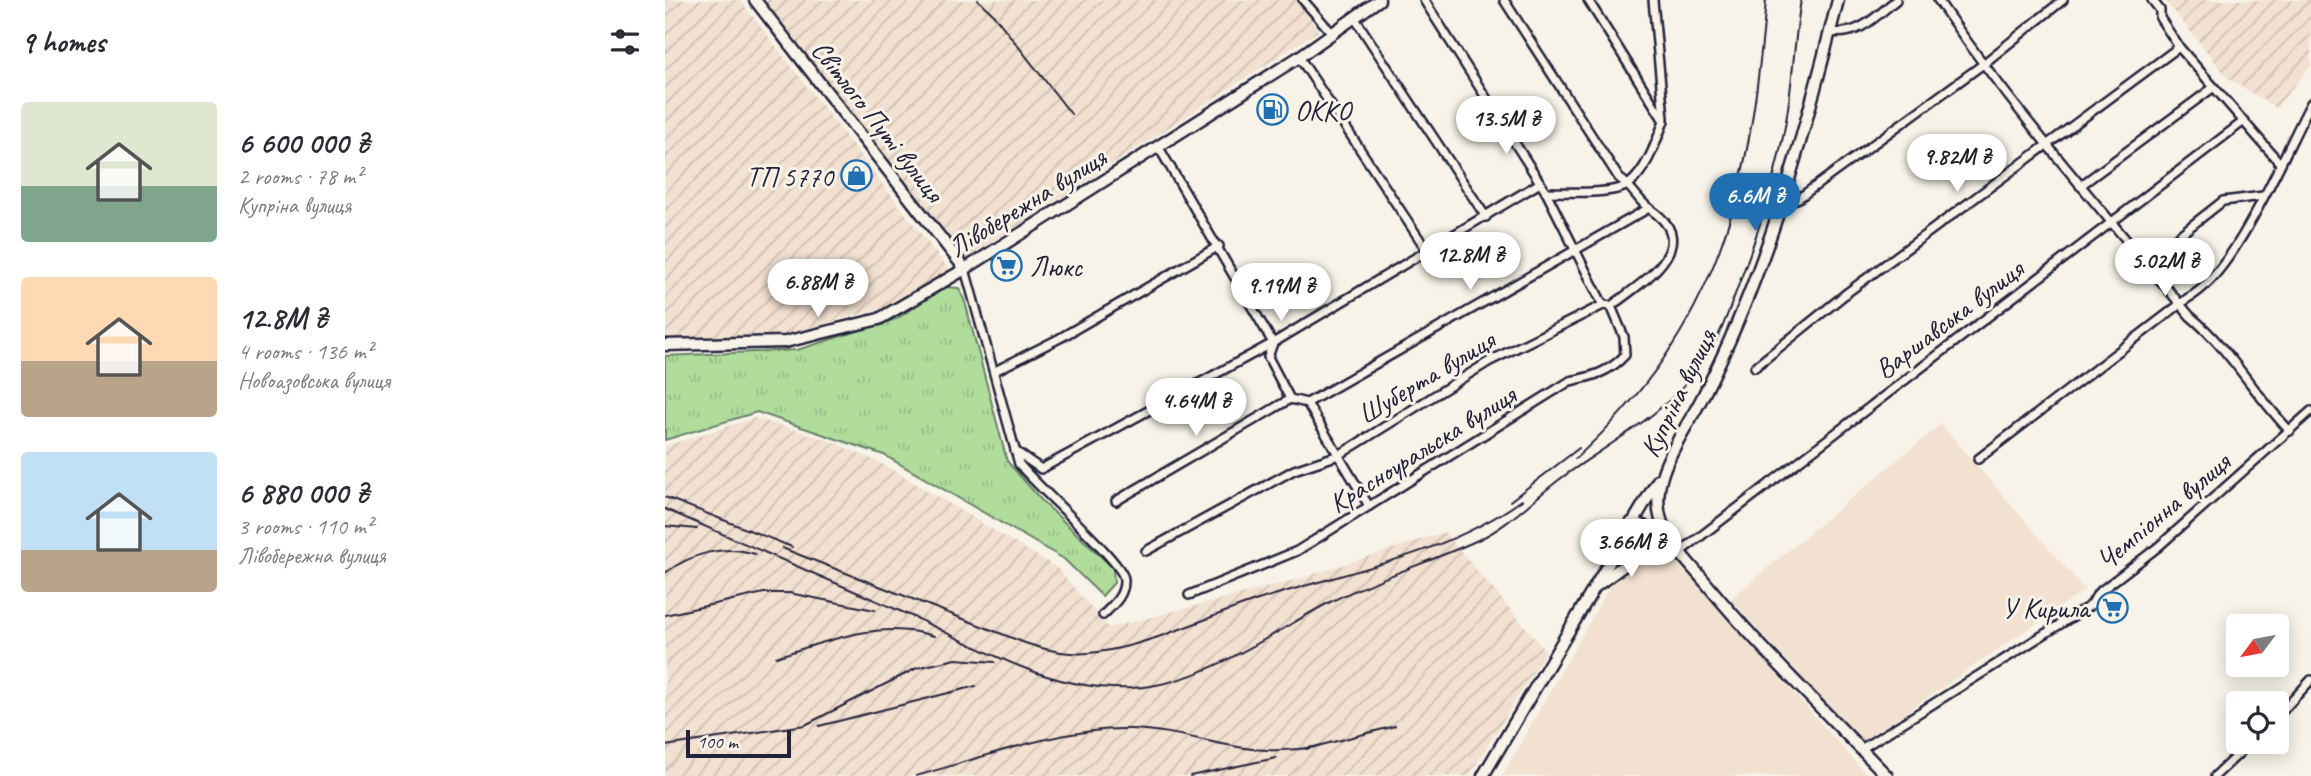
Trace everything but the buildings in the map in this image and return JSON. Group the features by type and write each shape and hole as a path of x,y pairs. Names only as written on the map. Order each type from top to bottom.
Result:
{"main road":[{"name":"Світлого Путі вулиця","path":"755,0 965,269"},
{"name":"Лівобережна вулиця","path":"665,345 785,342 879,319 965,269 1299,57 1379,0"},
{"name":"Купріна вулиця","path":"1838,0 1780,205 1728,348 1666,464 1658,491 1659,512 1667,534 1680,552 1809,699 1887,776"},
{"path":"1483,776 1666,464"},
{"path":"1631,523 1641,523 1647,528 1652,545"},
{"path":"1593,588 1667,534"}],"street":[{"path":"1303,0 1332,33"},
{"name":"Красноуральска вулиця","path":"1189,595 1297,551 1570,381 1595,375 1617,364 1625,355 1624,337 1546,192 1424,0"},
{"path":"1307,403 1649,208 1629,184 1619,178 1504,0"},
{"path":"1588,0 1664,121"},
{"path":"1546,192 1608,190 1629,184 1652,153 1664,121 1653,0"},
{"path":"1830,32 1859,31 1896,0"},
{"path":"1937,0 1982,65 2046,146 2144,263 2207,330 2255,387 2263,403 2290,430"},
{"path":"1780,205 1799,198 1982,65 2063,0"},
{"path":"2152,0 2159,10 2160,19 2179,47 2279,162"},
{"path":"1354,17 1486,217"},
{"path":"1755,367 1848,292 2179,47"},
{"path":"1299,57 1428,252"},
{"path":"2080,186 2214,87"},
{"path":"1978,459 2203,290 2229,260 2311,103"},
{"name":"Варшавська вулиця","path":"1680,552 1909,374 2244,121"},
{"path":"1158,146 1219,246 1273,343 1268,357 1290,398 1307,403 1369,506"},
{"path":"1016,451 1041,469 1273,343 1540,183"},
{"path":"2144,263 2223,201 2263,195"},
{"name":"Шуберта вулиця","path":"1146,551 1294,470 1339,456 1490,361 1607,305 1647,279 1670,250 1671,234 1664,217 1649,208"},
{"path":"995,371 1060,338 1219,246"},
{"path":"965,269 1019,464 1034,484 1112,556 1125,577 1122,596 1103,615"},
{"path":"1116,501 1290,398"},
{"name":"Чемпіонна вулиця","path":"1861,749 2091,605 2098,593 2158,547 2311,411"},
{"path":"2289,704 2311,680"},
{"path":"2215,776 2238,754"}],"shaded area":[{"path":"665,0 740,0 950,271 897,304 782,335 665,338"},
{"path":"763,0 1299,0 1318,31 966,259"},
{"path":"2165,0 2311,0 2311,65 2276,108 2228,78"},
{"path":"755,418 825,439 881,463 1057,568 1109,628 1299,579 1444,532 1546,651 1469,776 665,776 665,446"},
{"path":"1941,424 2085,590 1862,742 1730,599"},
{"path":"1664,548 1868,776 1502,776 1611,584"}],"green space":[{"path":"946,287 959,288 965,302 1007,461 1042,501 1113,568 1114,583 1102,596 1064,559 884,455 757,412 665,440 665,356 797,350 896,319"}],"railway":[{"path":"978,0 993,14 1071,114"},
{"path":"1575,459 1624,409 1664,358 1695,305 1719,250 1737,193 1750,133 1766,0"},
{"path":"665,509 916,618 993,655 1047,676 1074,683 1132,688 1159,685 1210,668 1330,602 1490,534 1560,479 1637,426 1673,397 1689,380 1709,353 1724,323 1767,202 1786,121 1801,0"},
{"path":"1510,501 1579,448"},
{"path":"665,497 792,547"},
{"path":"782,548 1025,643 1061,652 1088,653 1136,644 1289,590 1393,561 1460,536 1522,500"},
{"path":"665,526 697,529"},
{"path":"665,573 696,556 708,553 731,550 755,554"},
{"path":"665,615 764,593 789,593 875,610"},
{"path":"776,657 835,639 874,631 914,631 934,636"},
{"path":"665,746 805,725 917,668 956,659 995,662"},
{"path":"819,726 976,686"},
{"path":"1306,749 1395,726"},
{"path":"916,776 1050,738 1104,730 1154,731 1264,750 1315,747"},
{"path":"1190,776 1276,758"}],"place":[{"name":"ОККО","path":"1272,110"},
{"name":"ТП 5770","path":"856,176"},
{"name":"Люкс","path":"1007,266"},
{"name":"У Кирила","path":"2112,608"}]}
